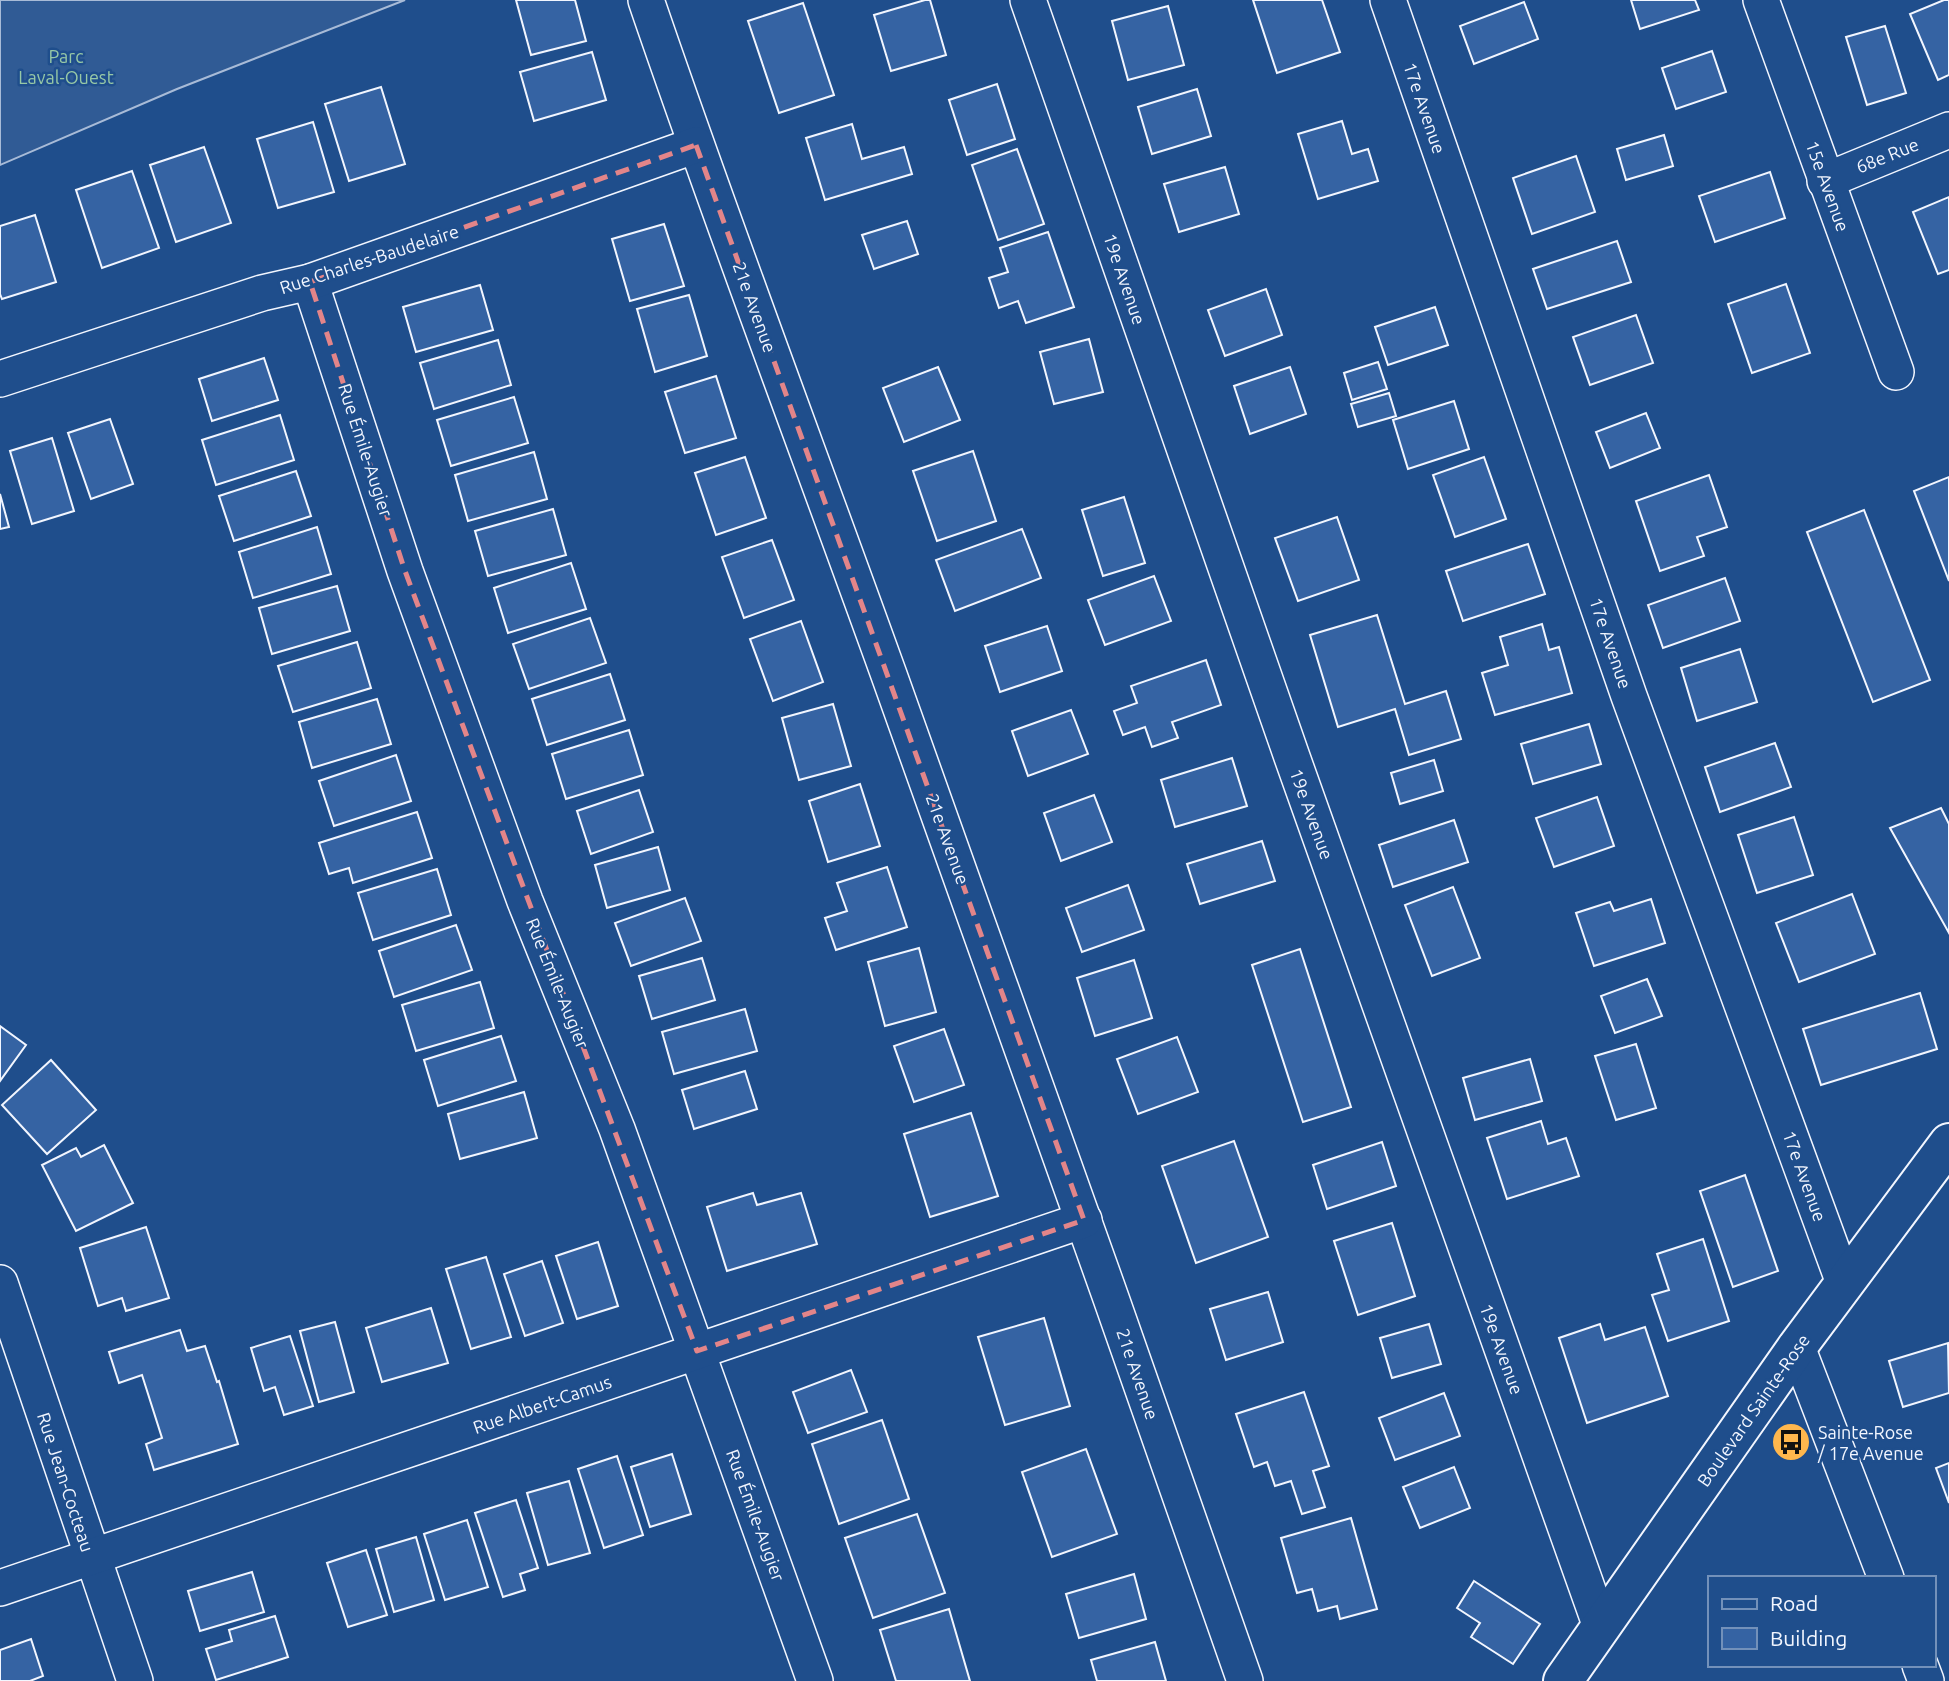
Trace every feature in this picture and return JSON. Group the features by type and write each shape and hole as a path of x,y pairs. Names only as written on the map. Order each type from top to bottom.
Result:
{"street":[{"name":"21e Avenue","path":"646,0 1084,1220 1245,1681"},
{"name":"19e Avenue","path":"1028,0 1296,770 1601,1627"},
{"name":"17e Avenue","path":"1388,0 1629,696 1844,1283"},
{"name":"15e Avenue","path":"1761,0 1896,372"},
{"name":"68e Rue","path":"1825,181 1949,130"},
{"name":"Rue Charles-Baudelaire","path":"0,379 262,293 310,282 696,145"},
{"name":"Rue Émile-Augier","path":"310,282 410,584 525,901 617,1129 815,1681"},
{"name":"Boulevard Sainte-Rose","path":"1563,1681 1797,1347 1949,1143"},
{"name":"Rue Albert-Camus","path":"0,1588 1084,1220"},
{"name":"Rue Jean-Cocteau","path":"0,1283 135,1681"},
{"path":"1797,1347 1885,1576"}],"highlighted area":[{"path":"696,145 1084,1220 697,1351 405,571 310,282"}],"shaded area":[{"name":"Parc Laval-Ouest","path":"0,0 405,0 177,89 0,165"}],"building":[{"path":"516,0 575,0 586,41 531,55"},
{"path":"930,0 946,55 891,71 874,15"},
{"path":"1253,0 1322,0 1340,52 1277,73"},
{"path":"1631,0 1695,0 1699,10 1640,29"},
{"path":"1949,0 1949,75 1938,80 1910,14"},
{"path":"1524,2 1538,39 1474,64 1460,26"},
{"path":"803,3 834,95 779,113 748,21"},
{"path":"1168,6 1184,65 1128,80 1112,21"},
{"path":"1885,26 1906,93 1867,105 1846,37"},
{"path":"1712,51 1726,92 1676,109 1662,68"},
{"path":"592,52 606,100 534,121 520,72"},
{"path":"997,84 1015,139 967,155 949,100"},
{"path":"381,87 405,164 349,181 325,104"},
{"path":"1197,89 1211,136 1152,154 1138,107"},
{"path":"1342,121 1352,154 1368,149 1378,181 1318,199 1298,134"},
{"path":"313,122 334,192 278,208 257,139"},
{"path":"852,124 862,159 904,147 912,174 825,200 806,138"},
{"path":"1664,135 1673,166 1626,180 1617,149"},
{"path":"204,147 231,223 176,242 150,165"},
{"path":"1017,149 1044,224 998,240 972,165"},
{"path":"1576,156 1595,212 1532,234 1513,178"},
{"path":"1225,167 1239,214 1179,232 1164,184"},
{"path":"132,171 159,248 102,268 76,190"},
{"path":"1770,172 1785,218 1715,242 1699,196"},
{"path":"1949,197 1949,270 1938,274 1913,212"},
{"path":"35,215 56,282 2,299 0,226"},
{"path":"907,221 918,254 874,269 862,235"},
{"path":"664,224 684,286 630,301 612,239"},
{"path":"1048,232 1074,307 1026,323 1018,301 999,308 989,278 1008,272 1000,248"},
{"path":"1617,241 1631,282 1547,309 1533,269"},
{"path":"1786,284 1810,353 1752,373 1728,304"},
{"path":"480,285 493,330 416,352 403,307"},
{"path":"1266,289 1282,335 1225,356 1208,310"},
{"path":"689,295 707,356 655,372 637,309"},
{"path":"1435,307 1448,345 1388,365 1375,327"},
{"path":"1636,315 1653,363 1590,385 1573,337"},
{"path":"1089,339 1103,392 1054,404 1040,352"},
{"path":"498,340 511,385 434,409 420,363"},
{"path":"264,358 278,400 212,421 199,379"},
{"path":"1378,362 1387,389 1352,400 1344,373"},
{"path":"938,367 960,420 904,442 883,388"},
{"path":"1290,367 1306,414 1250,434 1234,386"},
{"path":"716,376 736,438 685,453 665,392"},
{"path":"1389,393 1396,416 1358,427 1351,404"},
{"path":"514,397 528,443 451,466 437,420"},
{"path":"1454,401 1469,449 1408,469 1393,420"},
{"path":"1646,413 1660,448 1610,468 1596,432"},
{"path":"280,415 294,460 216,485 202,440"},
{"path":"110,419 133,484 91,499 68,433"},
{"path":"52,438 74,511 32,524 10,451"},
{"path":"973,451 996,521 937,541 913,471"},
{"path":"534,452 547,499 468,521 455,475"},
{"path":"745,457 766,518 716,535 695,473"},
{"path":"1484,457 1506,519 1455,537 1433,475"},
{"path":"296,471 311,516 234,541 219,496"},
{"path":"1709,475 1727,527 1697,537 1704,556 1660,571 1636,501"},
{"path":"1949,477 1949,581 1914,491"},
{"path":"0,494 9,527 0,529"},
{"path":"1124,497 1145,563 1103,576 1082,510"},
{"path":"553,509 566,555 488,576 475,531"},
{"path":"1864,510 1930,680 1873,702 1807,532"},
{"path":"1337,517 1359,580 1298,601 1275,538"},
{"path":"317,527 331,574 253,598 239,552"},
{"path":"1022,529 1041,578 955,611 936,560"},
{"path":"772,540 794,600 744,618 722,557"},
{"path":"1528,544 1545,594 1463,621 1446,571"},
{"path":"571,563 586,609 508,633 494,588"},
{"path":"1154,576 1171,621 1105,645 1088,600"},
{"path":"1725,578 1740,621 1663,648 1648,605"},
{"path":"337,586 350,631 272,654 259,608"},
{"path":"1377,615 1405,704 1446,691 1461,739 1409,755 1395,709 1338,727 1310,635"},
{"path":"590,618 606,663 529,689 513,644"},
{"path":"801,621 823,682 773,701 750,639"},
{"path":"1542,624 1549,650 1559,647 1572,693 1495,715 1482,673 1508,665 1500,637"},
{"path":"1047,626 1062,671 1000,692 985,646"},
{"path":"357,642 371,688 293,712 278,666"},
{"path":"1740,649 1757,702 1697,721 1681,668"},
{"path":"1206,660 1221,705 1172,722 1178,738 1152,747 1145,727 1123,735 1114,711 1137,703 1131,686"},
{"path":"610,674 625,720 547,745 532,699"},
{"path":"377,699 391,744 312,768 299,722"},
{"path":"833,704 851,766 799,780 782,718"},
{"path":"1071,710 1088,754 1028,776 1012,731"},
{"path":"1589,724 1601,764 1533,784 1521,744"},
{"path":"629,730 643,775 566,799 552,754"},
{"path":"1775,743 1791,787 1720,812 1705,767"},
{"path":"396,755 411,801 334,826 319,781"},
{"path":"1232,758 1247,806 1175,827 1161,780"},
{"path":"1434,760 1443,791 1400,804 1391,773"},
{"path":"860,784 880,846 828,862 809,801"},
{"path":"639,790 653,832 591,854 577,811"},
{"path":"1094,795 1112,842 1061,861 1044,813"},
{"path":"1597,797 1614,846 1554,867 1536,818"},
{"path":"1941,808 1949,824 1949,933 1890,828"},
{"path":"417,812 432,858 353,883 349,868 329,874 319,843"},
{"path":"1794,817 1813,875 1757,893 1738,835"},
{"path":"1454,820 1468,862 1393,887 1379,845"},
{"path":"1262,841 1275,881 1200,904 1187,864"},
{"path":"658,847 670,890 607,908 595,865"},
{"path":"887,867 907,927 836,950 825,918 847,911 837,883"},
{"path":"437,869 451,915 373,940 358,893"},
{"path":"1128,885 1144,930 1082,952 1066,908"},
{"path":"1453,887 1480,958 1432,976 1405,905"},
{"path":"1852,894 1875,954 1799,982 1776,923"},
{"path":"685,898 701,941 631,966 615,923"},
{"path":"1651,899 1665,943 1594,966 1576,913 1610,902 1614,911"},
{"path":"456,925 472,970 394,997 379,951"},
{"path":"919,948 936,1012 885,1026 868,962"},
{"path":"1300,949 1351,1107 1303,1122 1252,965"},
{"path":"702,958 715,1000 652,1019 639,976"},
{"path":"1134,960 1152,1018 1095,1036 1077,978"},
{"path":"1647,979 1662,1016 1615,1033 1601,996"},
{"path":"480,982 494,1028 416,1051 402,1005"},
{"path":"1920,993 1937,1049 1821,1085 1803,1029"},
{"path":"745,1009 757,1051 674,1074 662,1032"},
{"path":"0,1026 26,1045 0,1081"},
{"path":"944,1029 964,1085 914,1102 894,1046"},
{"path":"501,1036 516,1081 438,1106 424,1060"},
{"path":"1177,1037 1198,1092 1138,1114 1117,1059"},
{"path":"1636,1044 1656,1108 1616,1120 1595,1056"},
{"path":"1530,1059 1542,1101 1475,1120 1463,1078"},
{"path":"51,1060 96,1110 47,1154 2,1105"},
{"path":"745,1071 757,1109 694,1129 682,1090"},
{"path":"524,1092 537,1138 460,1159 448,1114"},
{"path":"971,1113 998,1196 930,1217 904,1134"},
{"path":"1541,1121 1548,1144 1566,1138 1579,1176 1507,1199 1487,1138"},
{"path":"1234,1141 1268,1237 1196,1263 1162,1166"},
{"path":"1382,1142 1396,1186 1327,1209 1313,1165"},
{"path":"104,1145 133,1203 76,1231 42,1165 76,1148 81,1157"},
{"path":"1745,1175 1778,1271 1733,1287 1700,1191"},
{"path":"753,1193 757,1205 801,1193 817,1244 727,1271 707,1207"},
{"path":"1392,1223 1415,1296 1358,1315 1334,1241"},
{"path":"146,1227 169,1298 126,1311 122,1298 98,1306 80,1248"},
{"path":"1703,1239 1729,1321 1668,1341 1652,1295 1669,1290 1657,1254"},
{"path":"598,1242 618,1306 577,1319 556,1256"},
{"path":"486,1257 511,1337 471,1349 446,1269"},
{"path":"542,1261 563,1323 525,1336 504,1274"},
{"path":"1268,1292 1283,1342 1226,1360 1210,1309"},
{"path":"431,1308 448,1363 382,1382 366,1328"},
{"path":"1044,1318 1070,1406 1005,1425 978,1337"},
{"path":"335,1322 354,1392 319,1402 300,1331"},
{"path":"1429,1324 1441,1364 1392,1378 1380,1338"},
{"path":"1600,1324 1605,1340 1645,1327 1668,1396 1587,1423 1559,1338"},
{"path":"180,1330 187,1351 205,1346 238,1444 154,1470 146,1444 162,1438 142,1375 119,1383 109,1352"},
{"path":"290,1336 313,1406 284,1415 275,1387 264,1391 251,1348"},
{"path":"1948,1343 1949,1393 1903,1407 1889,1361"},
{"path":"851,1370 867,1412 808,1433 793,1392"},
{"path":"1304,1392 1329,1466 1313,1471 1325,1507 1302,1514 1291,1481 1275,1486 1267,1462 1254,1467 1236,1414"},
{"path":"1444,1393 1460,1436 1395,1460 1379,1418"},
{"path":"882,1420 909,1499 839,1524 812,1444"},
{"path":"1086,1449 1117,1534 1052,1557 1022,1472"},
{"path":"672,1454 691,1514 650,1527 631,1467"},
{"path":"617,1456 643,1535 604,1548 578,1469"},
{"path":"1949,1463 1949,1503 1936,1468"},
{"path":"1454,1467 1470,1508 1420,1528 1403,1487"},
{"path":"569,1481 590,1553 548,1565 527,1493"},
{"path":"516,1500 538,1568 520,1574 525,1590 503,1597 475,1513"},
{"path":"917,1514 945,1593 873,1618 845,1538"},
{"path":"1351,1518 1377,1609 1340,1619 1337,1606 1318,1611 1312,1589 1297,1593 1281,1538"},
{"path":"467,1520 488,1587 445,1600 424,1534"},
{"path":"416,1537 434,1600 394,1612 376,1549"},
{"path":"366,1550 387,1615 348,1627 327,1563"},
{"path":"252,1572 264,1612 200,1631 188,1591"},
{"path":"1134,1574 1146,1619 1079,1638 1066,1594"},
{"path":"1474,1581 1540,1624 1513,1664 1471,1637 1480,1623 1457,1608"},
{"path":"949,1609 970,1681 896,1681 880,1630"},
{"path":"275,1616 288,1657 216,1680 206,1649 232,1641 229,1630"},
{"path":"31,1639 43,1676 30,1681 0,1681 0,1650"},
{"path":"1155,1642 1166,1681 1097,1681 1091,1660"}],"place":[{"name":"Sainte-Rose / 17e Avenue","path":"1791,1442"}]}
